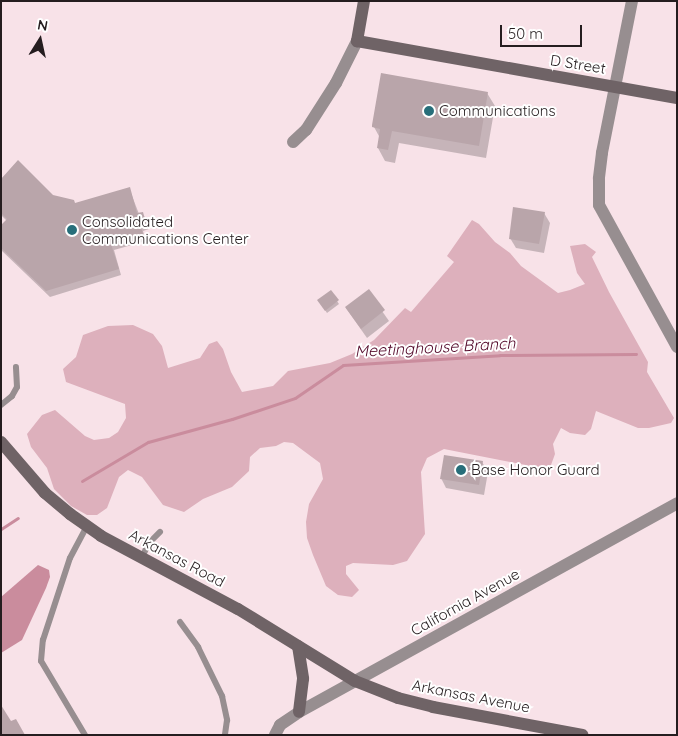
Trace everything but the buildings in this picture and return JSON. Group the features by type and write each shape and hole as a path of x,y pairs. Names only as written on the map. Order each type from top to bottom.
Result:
{"street":[{"path":"293,142 306,130 336,83 357,41 364,1"},
{"path":"632,1 602,153 599,179 600,204 677,347"},
{"name":"D Street","path":"357,41 677,98"},
{"name":"Arkansas Road","path":"1,442 45,492 87,526 142,558 238,609 355,681"},
{"name":"California Avenue","path":"275,735 280,725 299,712 677,503"},
{"path":"298,646 303,679 299,712"},
{"name":"Arkansas Avenue","path":"355,681 398,698 433,708 582,735"}],"lane":[{"path":"1,404 12,396 17,387 16,367"},
{"path":"85,735 41,661 43,640 70,558 87,526"},
{"path":"142,558 148,544 160,532"},
{"path":"180,622 198,648 222,696 227,720 225,735"}],"shaded area":[{"path":"472,220 479,224 495,242 510,253 521,266 558,293 585,284 577,273 570,246 585,244 596,252 592,257 648,362 647,372 674,418 671,423 649,428 638,428 596,411 591,429 585,435 570,433 561,428 553,444 555,454 551,465 541,468 444,449 427,458 421,472 425,534 407,561 393,565 353,563 346,566 346,574 359,590 352,597 338,595 326,586 313,555 307,538 306,522 309,504 323,479 320,463 293,443 284,442 276,446 260,448 250,457 249,471 232,487 203,499 184,512 163,505 142,477 128,470 119,477 107,508 97,515 87,515 71,506 54,489 47,468 31,447 27,434 42,415 55,410 85,436 94,440 109,438 118,432 126,418 125,404 66,382 63,369 76,357 83,335 108,326 133,325 153,334 162,346 168,368 200,358 209,344 217,341 223,349 231,372 242,392 273,386 288,371 330,363 352,354 374,340 405,308 411,312 454,262 447,256"},
{"path":"38,565 49,570 50,577 46,588 22,640 1,653 1,597"}],"waterway":[{"name":"Meetinghouse Branch","path":"82,481 148,442 232,419 295,398 343,365 500,355 636,354"},
{"name":"Meetinghouse Branch","path":"1,529 18,518"}],"place":[{"name":"Communications","path":"429,111"},
{"name":"Consolidated Communications Center","path":"72,230"},
{"name":"Base Honor Guard","path":"461,470"}]}
